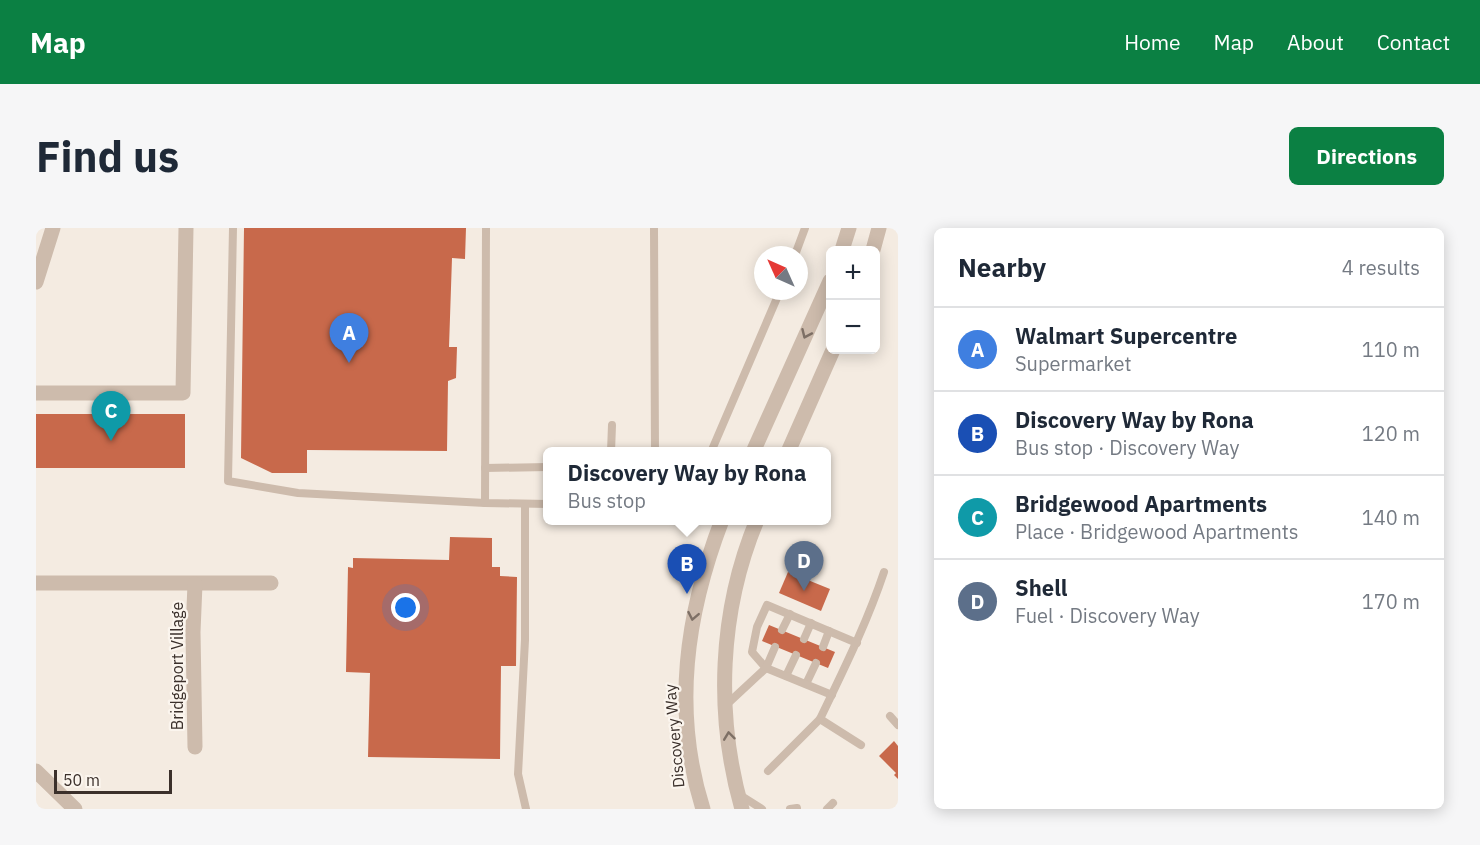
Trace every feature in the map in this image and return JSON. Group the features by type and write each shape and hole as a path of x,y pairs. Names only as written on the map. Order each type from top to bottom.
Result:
{"street":[{"path":"36,282 53,228"},
{"path":"36,393 183,393 186,228"},
{"path":"843,246 849,228"},
{"path":"874,246 879,228"},
{"path":"755,447 826,292"},
{"path":"790,447 831,354"},
{"name":"Discovery Way","path":"703,809 696,784 689,735 687,662 689,637 700,586 720,525"},
{"path":"742,809 725,706 727,643 731,608 742,564 756,525"},
{"name":"Bridgeport Village","path":"36,584 271,583"},
{"name":"Bridgeport Village","path":"195,584 193,632 195,747"},
{"path":"36,771 75,809"}],"lane":[{"path":"233,228 228,480 298,493 543,504"},
{"path":"485,503 486,228"},
{"path":"654,228 655,447"},
{"path":"798,246 805,228"},
{"path":"713,447 776,300"},
{"path":"611,447 612,425"},
{"path":"485,468 543,468"},
{"path":"525,504 525,640 518,774 526,809"},
{"path":"768,771 820,719 857,643 884,572"},
{"path":"832,695 766,668 752,652 757,627 767,605 857,643"},
{"path":"782,630 790,614"},
{"path":"804,639 811,623"},
{"path":"823,647 829,631"},
{"path":"725,706 766,668 775,646"},
{"path":"786,676 796,655"},
{"path":"806,684 816,663"},
{"path":"890,716 898,725"},
{"path":"820,719 861,745"},
{"path":"738,794 762,809"},
{"path":"790,809 796,809"}],"building":[{"path":"244,228 466,228 465,259 452,258 449,347 457,347 456,378 448,381 447,451 307,450 307,473 272,473 241,458"},
{"path":"36,414 185,414 185,468 36,468"},
{"path":"450,537 492,538 492,567 500,567 500,576 517,577 516,666 501,666 500,759 368,757 370,673 346,672 348,567 353,568 353,558 449,560"},
{"path":"788,572 830,589 821,611 779,593"},
{"path":"769,625 835,652 828,668 762,641"},
{"path":"894,741 898,746 898,779 894,775 896,773 879,756"}],"place":[{"name":"Walmart Supercentre","path":"349,363"},
{"name":"Bridgewood Apartments","path":"111,441"},
{"name":"Shell","path":"804,591"},
{"name":"Discovery Way by Rona","path":"687,594"}]}
